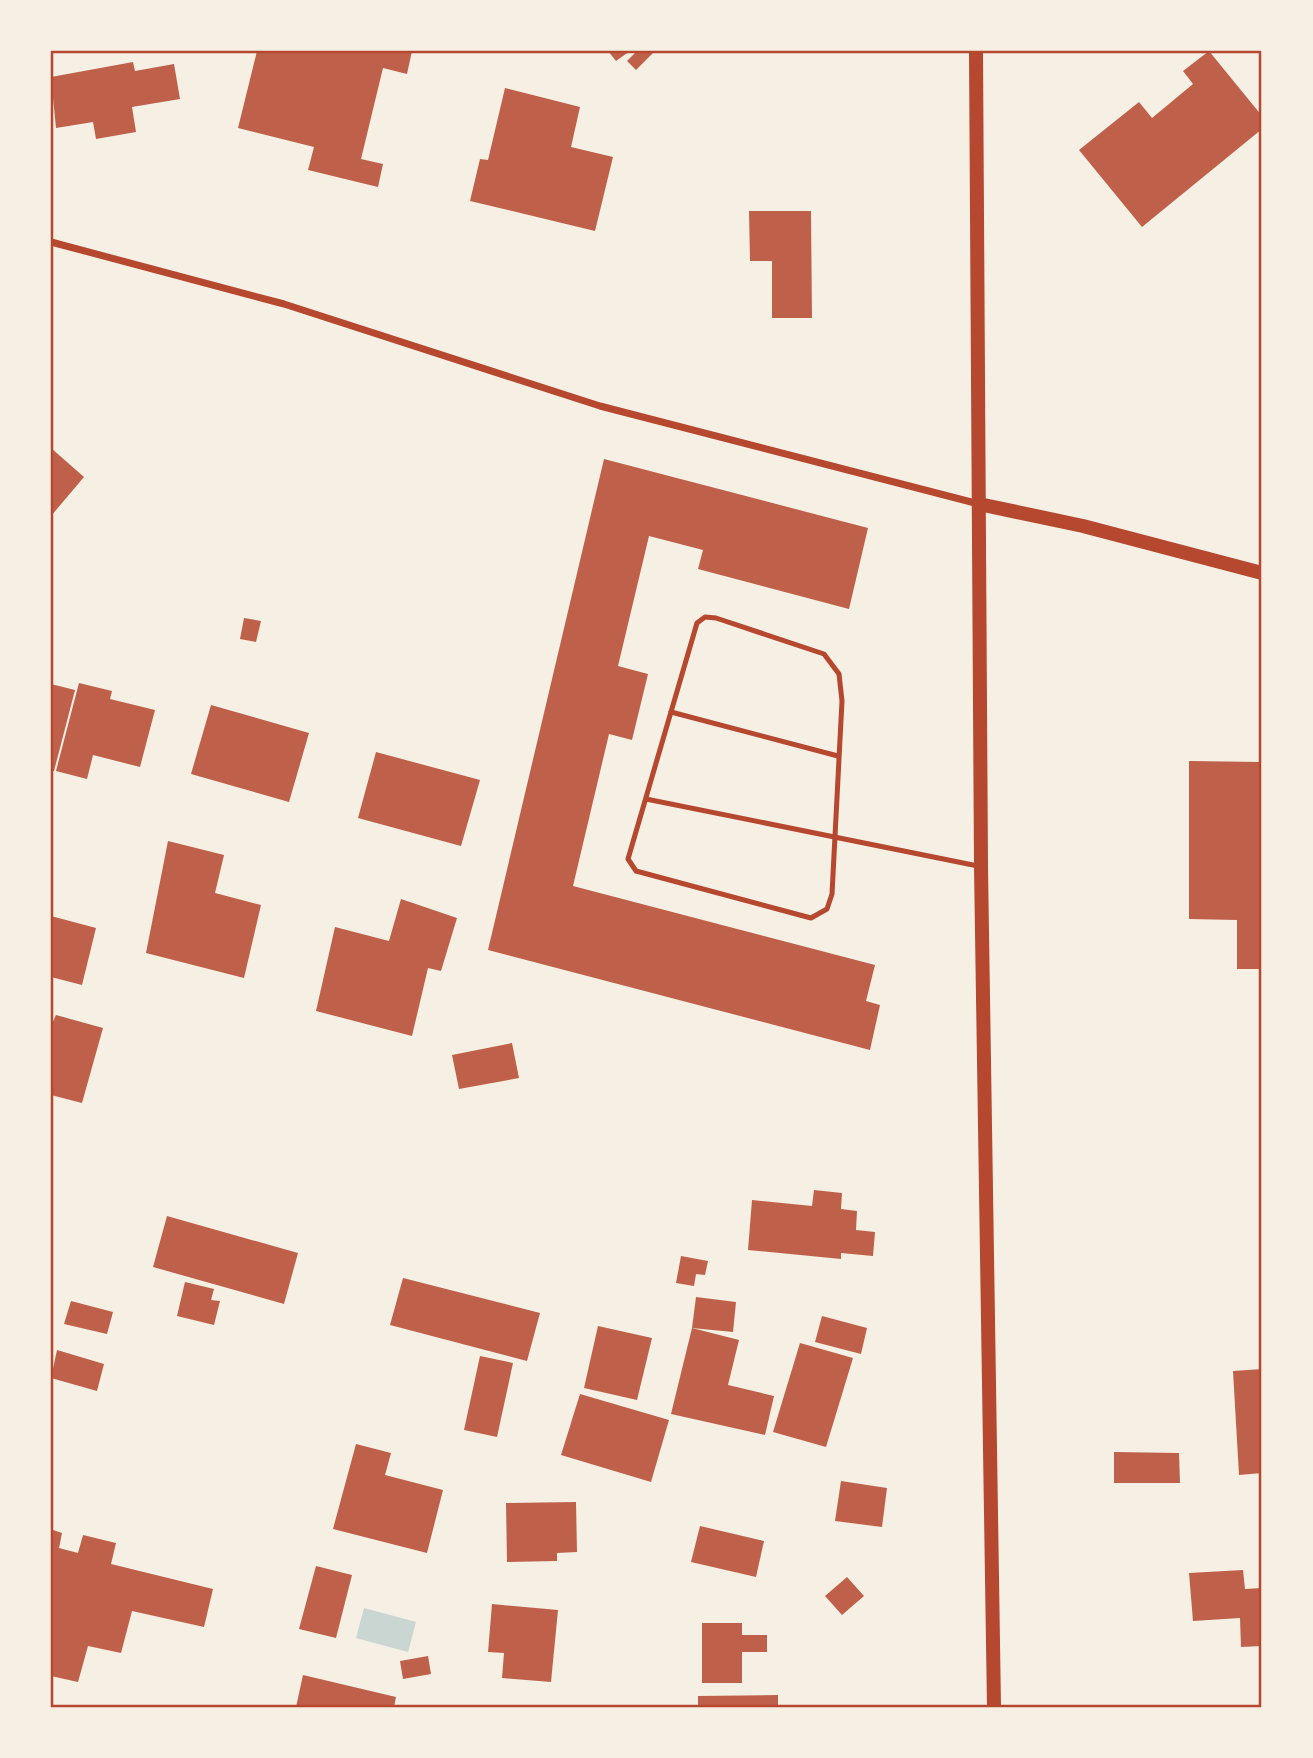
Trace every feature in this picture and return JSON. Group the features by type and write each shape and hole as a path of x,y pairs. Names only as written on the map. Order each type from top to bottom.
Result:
{"main road":[{"path":"976,51 981,867 994,1707"},
{"path":"979,504 1083,526 1262,573"}],"street":[{"path":"51,242 284,303 600,406 979,504"}],"lane":[{"path":"705,617 716,618 824,654 833,663 839,674 842,701 832,894 827,909 811,918 636,871 628,859 671,712 697,623 705,617"},
{"path":"671,712 838,757"},
{"path":"646,799 981,867"}],"shaded area":[{"path":"364,1608 416,1622 408,1652 356,1638"}],"building":[{"path":"257,51 412,51 407,74 383,68 361,159 383,164 378,187 308,170 314,147 238,128"},
{"path":"608,51 630,51 616,61"},
{"path":"637,51 655,51 636,70 627,61"},
{"path":"1209,51 1262,116 1262,129 1142,227 1079,150 1139,102 1152,118 1193,84 1183,71"},
{"path":"133,62 135,71 174,64 180,99 132,107 136,132 96,139 93,122 56,128 51,77"},
{"path":"505,88 580,107 571,147 613,157 595,231 470,201 480,159 488,160"},
{"path":"749,211 811,211 812,318 772,318 772,261 750,261"},
{"path":"51,448 84,477 51,516"},
{"path":"604,459 868,528 849,609 698,569 703,550 649,536 618,666 648,674 632,740 609,734 573,886 875,965 866,1001 880,1005 870,1050 488,950"},
{"path":"244,618 261,621 256,642 240,639"},
{"path":"79,683 112,691 110,699 155,710 140,767 93,755 87,779 56,771"},
{"path":"51,684 75,690 54,771 51,771"},
{"path":"211,705 309,733 289,802 191,774"},
{"path":"376,752 480,780 461,846 358,818"},
{"path":"1189,761 1262,762 1262,969 1237,969 1237,920 1189,919"},
{"path":"168,841 224,855 215,893 261,905 244,978 146,953"},
{"path":"401,899 457,918 441,971 428,968 412,1036 316,1011 335,927 389,941"},
{"path":"51,916 96,928 82,985 51,977"},
{"path":"56,1015 103,1028 82,1103 51,1095 51,1026"},
{"path":"512,1043 519,1078 459,1089 452,1055"},
{"path":"814,1190 842,1193 841,1209 857,1211 856,1230 875,1232 873,1256 841,1253 841,1259 748,1250 752,1200 812,1206"},
{"path":"167,1216 298,1253 284,1304 153,1267"},
{"path":"681,1256 708,1261 705,1275 696,1274 694,1286 676,1283"},
{"path":"403,1278 540,1313 527,1361 390,1325"},
{"path":"185,1282 214,1289 211,1300 220,1301 214,1325 177,1316"},
{"path":"696,1297 736,1302 733,1332 692,1328"},
{"path":"71,1301 113,1312 107,1334 64,1324"},
{"path":"822,1316 867,1328 861,1354 815,1342"},
{"path":"598,1326 652,1338 637,1400 584,1388"},
{"path":"692,1328 739,1340 728,1385 774,1396 765,1435 671,1414"},
{"path":"800,1343 853,1358 826,1447 773,1432"},
{"path":"57,1350 104,1364 97,1391 51,1378"},
{"path":"480,1356 513,1363 497,1437 464,1430"},
{"path":"1262,1369 1262,1473 1239,1475 1233,1371"},
{"path":"580,1394 669,1420 651,1482 561,1455"},
{"path":"356,1444 391,1453 385,1475 443,1490 427,1553 333,1529"},
{"path":"1114,1452 1179,1453 1180,1483 1114,1483"},
{"path":"841,1481 887,1488 882,1527 835,1521"},
{"path":"576,1502 577,1552 557,1553 557,1561 507,1562 506,1503"},
{"path":"700,1526 764,1541 756,1577 691,1562"},
{"path":"53,1530 62,1533 59,1548 78,1553 83,1535 116,1543 111,1564 213,1589 204,1627 132,1611 121,1653 88,1646 78,1682 51,1676"},
{"path":"316,1566 352,1575 336,1638 299,1629"},
{"path":"1243,1570 1245,1589 1262,1588 1262,1646 1241,1647 1240,1618 1193,1621 1189,1573"},
{"path":"847,1577 864,1596 842,1615 825,1596"},
{"path":"492,1604 558,1610 551,1682 502,1678 504,1653 488,1652"},
{"path":"702,1623 742,1623 742,1635 767,1635 767,1652 742,1652 742,1683 702,1683"},
{"path":"428,1656 431,1674 403,1679 400,1661"},
{"path":"303,1675 396,1697 394,1707 296,1707"},
{"path":"778,1695 778,1707 698,1707 698,1696"}]}
